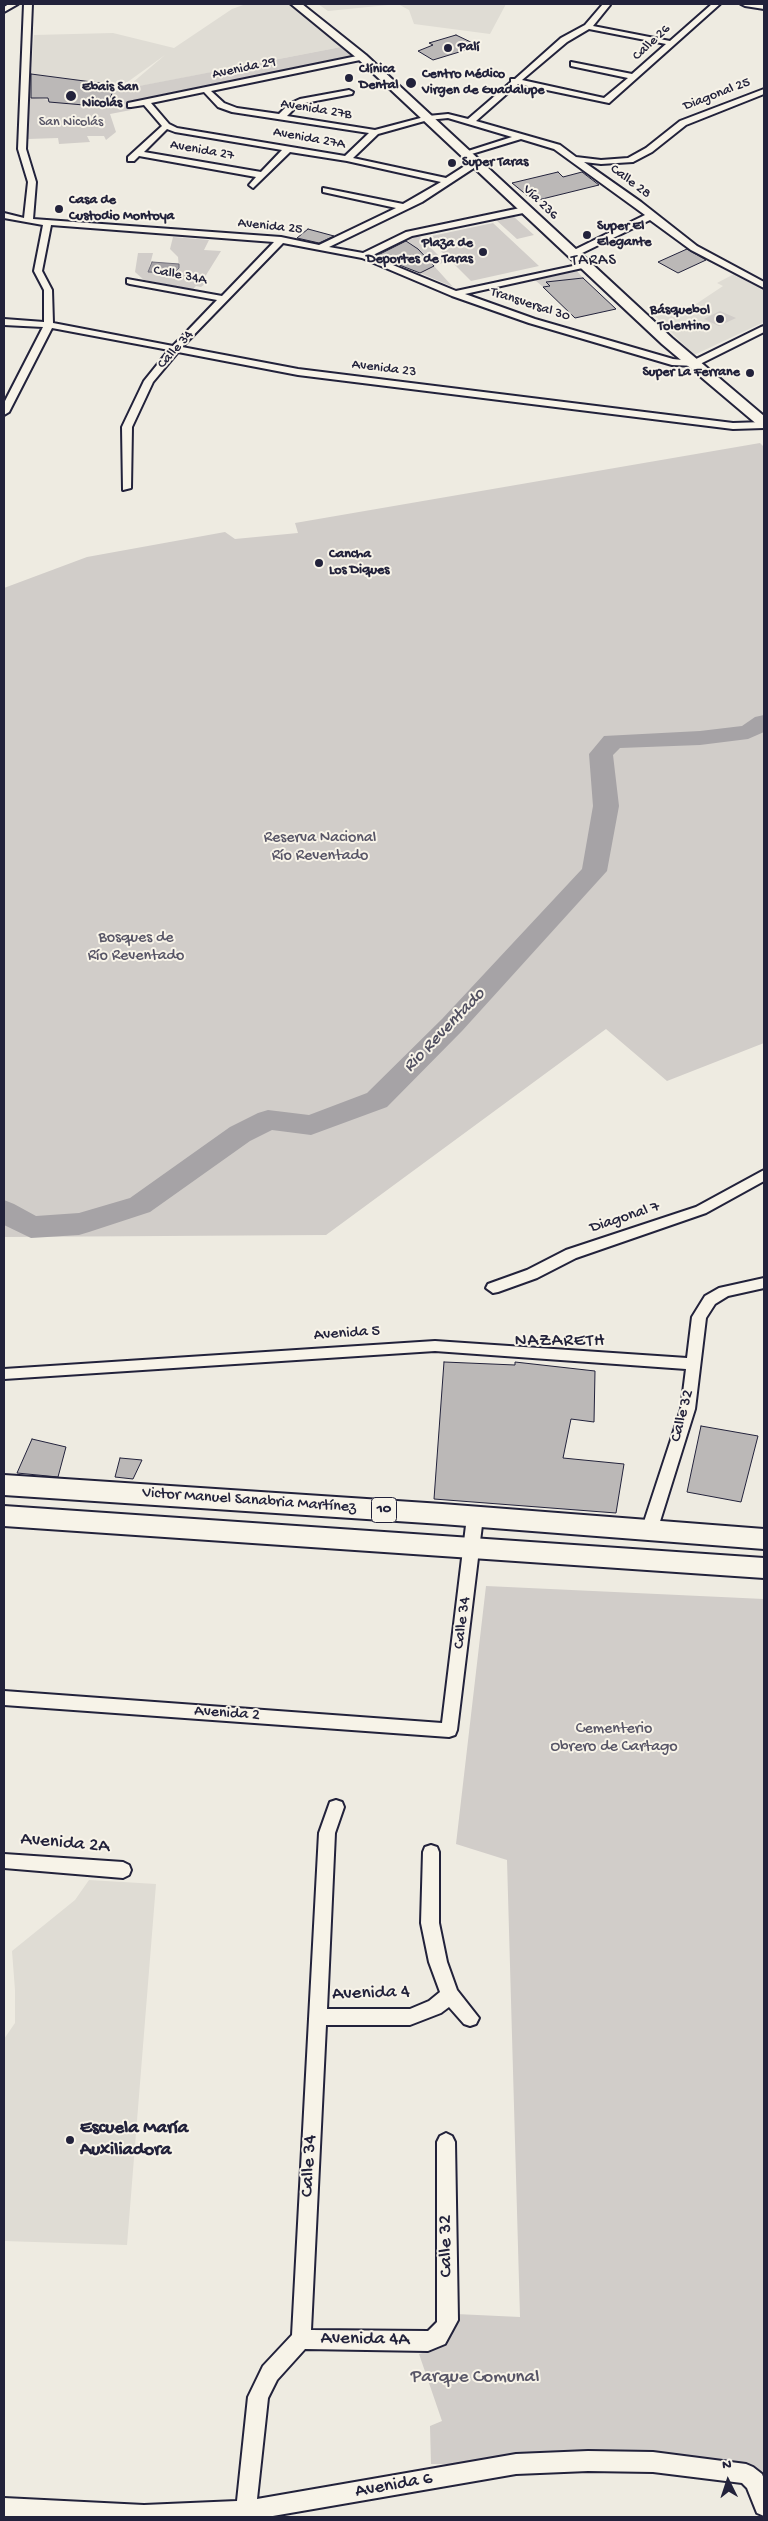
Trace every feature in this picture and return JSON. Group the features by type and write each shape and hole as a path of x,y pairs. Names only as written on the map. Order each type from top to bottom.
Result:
{"main road":[{"name":"Vía 236","path":"296,4 362,57 473,158 584,265 693,364 764,424"},
{"name":"Victor Manuel Sanabria Martínez","path":"4,1485 442,1514 764,1539"},
{"path":"437,1546 446,1531 442,1514"},
{"name":"Victor Manuel Sanabria Martínez","path":"4,1516 764,1568"}],"street":[{"path":"4,10 14,4"},
{"path":"28,4 22,149 32,182 28,220"},
{"name":"Calle 26","path":"514,81 606,101 716,4"},
{"path":"745,4 764,7"},
{"path":"470,122 514,81 564,40 588,26 606,6"},
{"path":"588,26 670,43"},
{"name":"Avenida 29","path":"131,105 362,57"},
{"path":"574,64 635,77"},
{"name":"Avenida 27B","path":"206,90 221,105 234,110 375,132 428,118"},
{"name":"Diagonal 25","path":"573,158 601,162 630,160 650,150 683,123 764,91"},
{"path":"281,118 292,106 303,100 349,92"},
{"path":"131,160 166,126 146,102"},
{"name":"Calle 28","path":"428,118 448,116 557,147 638,204 694,248 764,285"},
{"name":"Avenida 27A","path":"166,126 175,130 347,159 447,181"},
{"path":"347,159 375,132"},
{"path":"320,247 420,200 447,181 473,158 522,136"},
{"path":"253,185 288,149"},
{"name":"Avenida 27","path":"138,153 261,175"},
{"path":"326,190 403,208"},
{"path":"364,256 409,234 525,210"},
{"name":"Avenida 25","path":"4,216 28,220 281,240 364,256"},
{"path":"573,254 651,216"},
{"path":"4,412 49,325 48,290 38,272 48,221"},
{"name":"Calle 34","path":"126,488 127,427 149,381 176,348 281,240"},
{"name":"Transversal 30","path":"364,256 455,294 625,350 672,362 693,364"},
{"path":"455,294 584,265"},
{"name":"Calle 34A","path":"130,282 224,299"},
{"name":"Avenida 23","path":"4,322 49,325 298,372 733,426 764,424"},
{"path":"693,364 764,330"},
{"name":"Diagonal 7","path":"493,1288 532,1274 571,1254 701,1210 764,1175"},
{"name":"Calle 32","path":"649,1531 688,1409 699,1317 710,1300 724,1292 764,1283"},
{"name":"Avenida 5","path":"4,1374 435,1346 692,1364"},
{"name":"Calle 34","path":"449,1730 473,1548 475,1517"},
{"name":"Avenida 2","path":"4,1698 449,1730"},
{"name":"Calle 34","path":"301,2339 327,1833 336,1807"},
{"path":"432,1852 430,1923 438,1962 450,1995 470,2018"},
{"name":"Avenida 2A","path":"4,1861 123,1870"},
{"name":"Avenida 4","path":"318,2017 410,2017 434,2007 450,1995"},
{"name":"Calle 32","path":"428,2341 438,2337 448,2320 446,2142"},
{"path":"246,2511 258,2397 270,2373 301,2339"},
{"name":"Avenida 4A","path":"301,2339 428,2341"},
{"name":"Avenida 6","path":"4,2508 144,2515 246,2511 516,2464 588,2461 653,2462 746,2474 755,2481 764,2506"}],"shaded area":[{"path":"246,4 289,4 341,47 125,89 165,55 122,86 31,74 34,35 113,33 174,48 232,9"},
{"path":"318,4 398,4 328,11"},
{"path":"398,4 506,4 490,34 414,24 409,10"},
{"path":"152,262 179,264 179,268 174,273 148,272"},
{"path":"734,274 764,289 764,322 694,355 655,316 687,310 723,286 717,283"},
{"name":"Escuela María Auxiliadora","path":"89,1880 156,1884 127,2245 4,2241 4,2039 15,2023 12,1951 75,1900"}],"green space":[{"name":"San Nicolás","path":"341,47 354,59 128,106 131,110 110,114 116,132 106,140 104,136 87,136 90,142 59,144 58,138 28,139 22,123 26,97 108,107 113,91"},
{"path":"513,216 534,235 517,239 496,220"},
{"name":"Plaza de Deportes de Taras","path":"493,223 539,266 471,281 427,237"},
{"path":"419,236 445,262 434,266 453,287 420,273 433,265 404,238"},
{"path":"173,237 209,240 204,250 221,251 203,280 206,283 201,287 196,286 193,289 144,280 135,272 138,253 153,253 148,272 174,273 179,268 178,257 170,249"},
{"path":"577,271 583,278 547,282 550,286 543,287 535,280"},
{"name":"Básquebol Tolentino","path":"720,311 736,318 719,326 704,319"},
{"name":"Reserva Nacional Río Reventado","path":"760,443 764,447 764,1043 667,1081 606,1029 326,1235 4,1237 4,588 87,557 225,532 235,539 298,533 295,523"},
{"path":"486,1586 764,1599 764,2507 751,2476 516,2464 431,2464 430,2426 442,2421 419,2354 440,2348 448,2338 456,2314 520,2317 507,1860 456,1844"}],"building":[{"name":"Palí","path":"456,35 479,46 433,60 418,51 433,45 429,43"},
{"path":"31,74 115,85 107,107 49,102 48,98 31,98"},
{"path":"558,172 563,177 582,172 599,185 534,201 512,183"},
{"path":"308,229 334,236 319,243 297,238"},
{"path":"406,241 418,249 434,266 420,273 376,256"},
{"path":"687,249 706,260 678,273 658,262"},
{"path":"583,278 616,309 575,318 543,287 550,286 546,282"},
{"path":"444,1362 515,1365 515,1362 595,1371 594,1422 571,1419 563,1458 624,1464 616,1513 434,1499"},
{"path":"701,1426 758,1436 741,1502 687,1492"},
{"path":"32,1439 66,1447 58,1477 17,1473"},
{"path":"120,1458 142,1460 133,1479 115,1477"}],"waterway":[{"name":"Rio Reventado","path":"4,1211 31,1227 79,1224 140,1205 240,1134 268,1120 311,1125 377,1100 452,1025 594,871 606,806 601,754 613,741 700,738 748,732 764,722"}],"place":[{"name":"Palí","path":"448,48"},
{"name":"Clínica Dental","path":"349,78"},
{"name":"Centro Médico Virgen de Guadalupe","path":"411,83"},
{"name":"Ebais San Nicolás","path":"71,96"},
{"name":"Super Taras","path":"452,163"},
{"name":"Casa de Custodio Montoya","path":"59,209"},
{"name":"Super El Elegante","path":"587,235"},
{"name":"Plaza de Deportes de Taras","path":"483,252"},
{"name":"Básquebol Tolentino","path":"720,319"},
{"name":"Super La Ferrane","path":"750,373"},
{"name":"Cancha Los Diques","path":"319,563"},
{"name":"Escuela María Auxiliadora","path":"70,2140"}],"district":[{"name":"TARAS","path":"594,262"},
{"name":"NAZARETH","path":"560,1342"}],"park label":[{"name":"Bosques de Río Reventado","path":"136,948"},
{"name":"Cementerio Obrero de Cartago","path":"614,1739"},
{"name":"Parque Comunal","path":"475,2378"}]}
